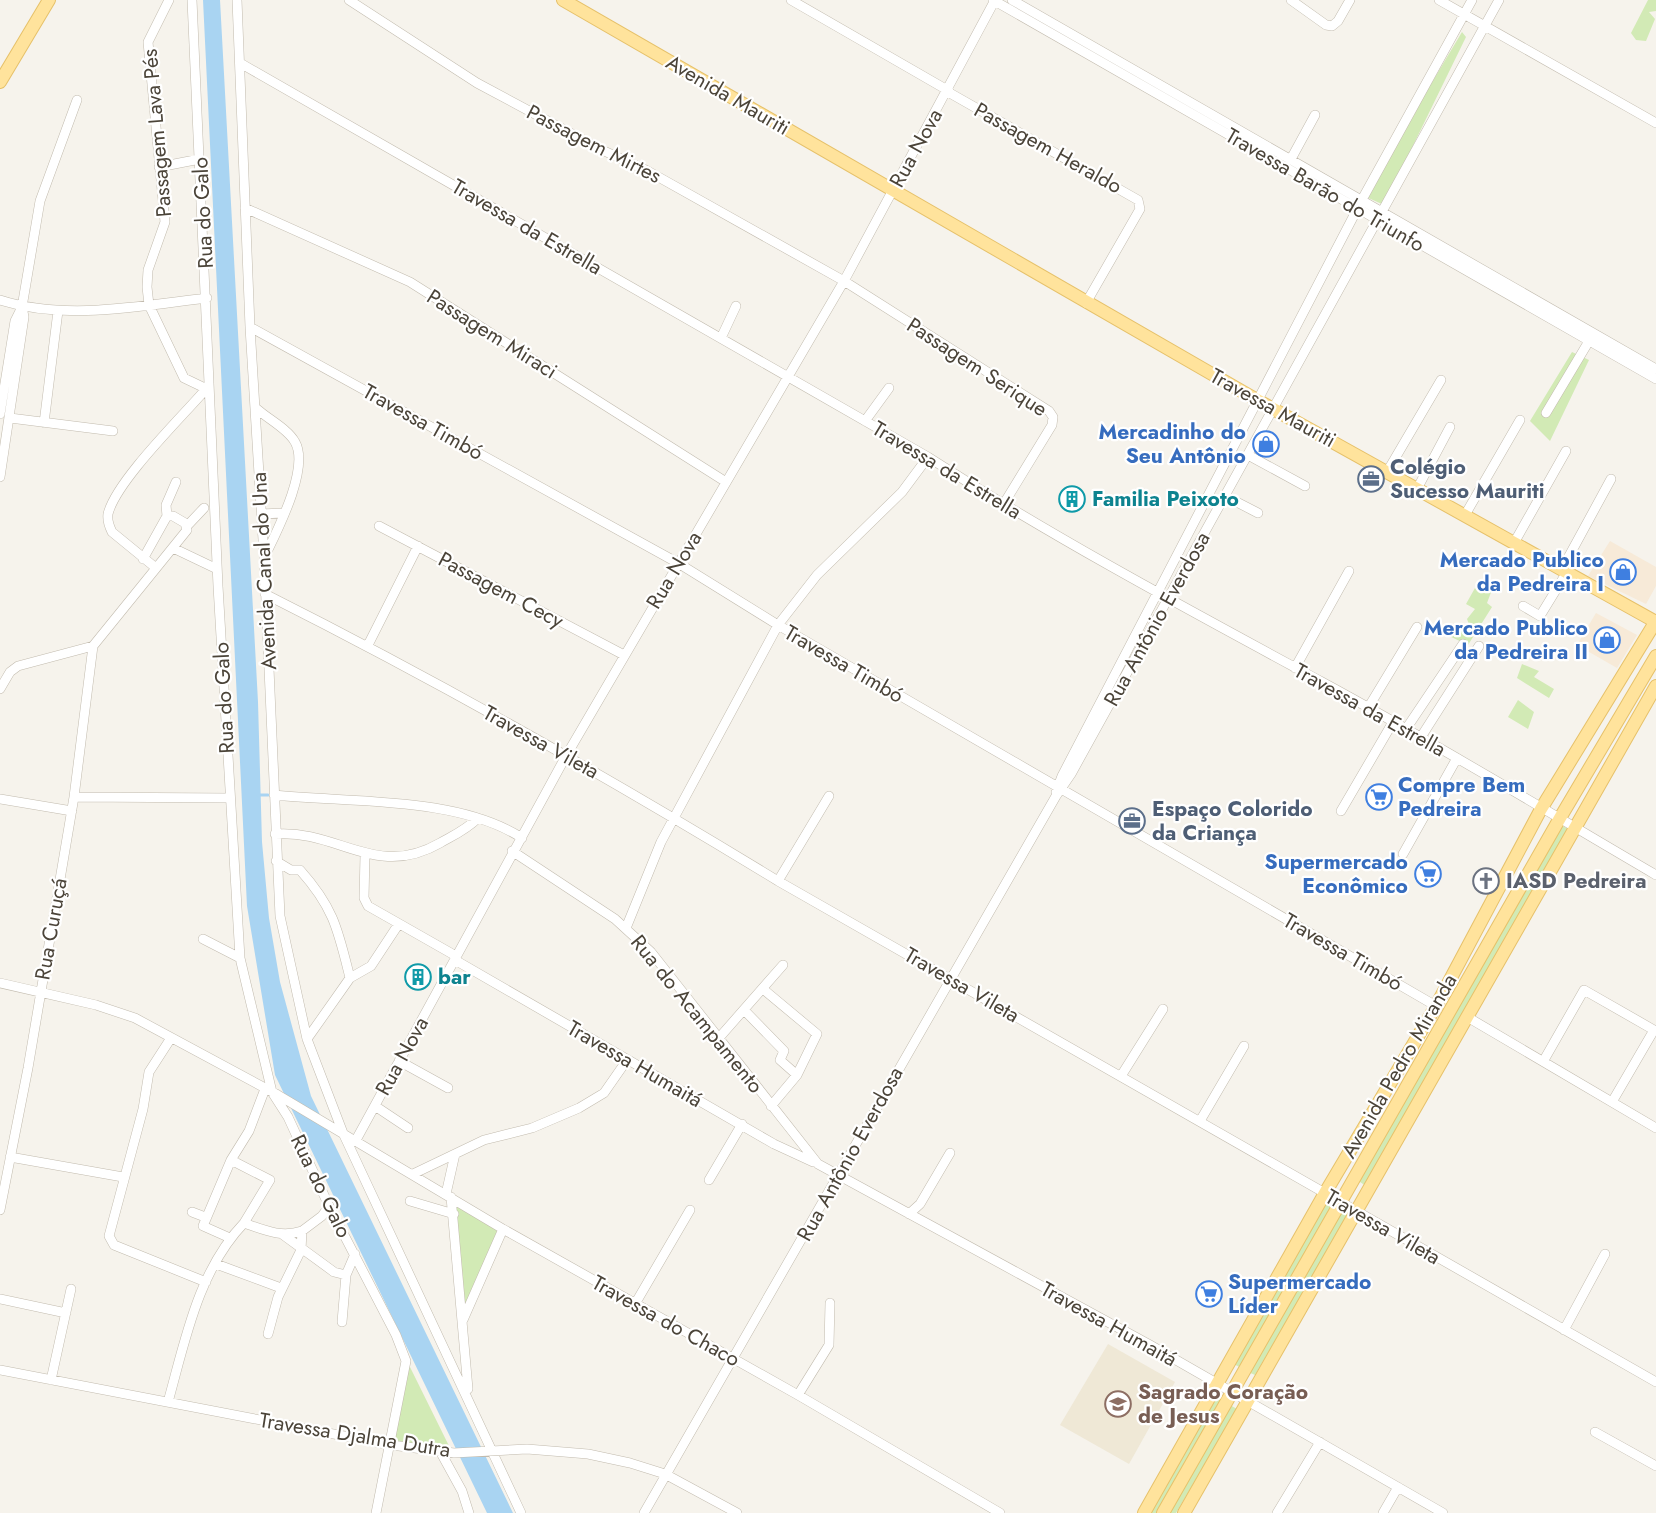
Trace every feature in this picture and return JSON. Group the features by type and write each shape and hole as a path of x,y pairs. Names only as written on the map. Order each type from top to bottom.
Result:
{"main road":[{"path":"0,82 4,66 49,0"},
{"name":"Avenida Mauriti","path":"562,0 893,189"},
{"name":"Travessa Mauriti","path":"893,189 1086,303 1257,400 1656,621"},
{"name":"Avenida Pedro Miranda","path":"1144,1513 1326,1193 1436,1006 1541,809 1656,621"},
{"name":"Avenida Pedro Miranda","path":"1163,1513 1560,818 1656,656"},
{"name":"Avenida Pedro Miranda","path":"1184,1513 1656,686"}],"street":[{"name":"Passagem Lava Pés","path":"169,0 148,42 165,222 148,270 149,305 184,378 208,390"},
{"name":"Rua do Galo","path":"192,0 207,298 208,390 240,958 272,1092 288,1117 329,1206 396,1335 406,1361 393,1445"},
{"name":"Avenida Canal do Una","path":"237,0 250,327 264,556 280,916 307,1039 343,1133"},
{"name":"Passagem Mirtes","path":"349,0 477,83 602,150 646,170 844,281"},
{"name":"Passagem Heraldo","path":"791,0 1138,200 1140,209 1086,303"},
{"name":"Rua Nova","path":"356,1140 566,756 844,281 948,92 994,0"},
{"name":"Travessa Barão do Triunfo","path":"994,0 1079,44 1577,329 1656,369"},
{"name":"Travessa Barão do Triunfo","path":"1012,0 1079,44"},
{"path":"1291,0 1326,25 1332,26 1338,21 1350,0"},
{"path":"1439,0 1656,123"},
{"name":"Rua Antônio Everdosa","path":"1058,791 1157,591 1360,205 1472,0"},
{"name":"Rua Antônio Everdosa","path":"644,1513 731,1358 788,1266 837,1174 1260,436 1378,215 1499,0"},
{"name":"Travessa da Estrella","path":"240,63 928,457 1003,505 1421,737 1656,875"},
{"path":"0,414 15,321 22,307 40,201 77,100"},
{"name":"Travessa Barão do Triunfo","path":"1190,107 1290,159 1360,205"},
{"path":"1290,159 1315,115"},
{"path":"159,167 200,159"},
{"name":"Passagem Miraci","path":"245,208 410,282 726,482"},
{"name":"Passagem Serique","path":"844,281 1052,414 1052,425 1003,505"},
{"path":"0,300 22,307 58,311 149,305 207,298"},
{"path":"721,338 736,306"},
{"path":"0,477 24,317 22,307"},
{"path":"44,423 58,311"},
{"name":"Travessa Timbó","path":"250,327 678,562 778,625 1058,791 1436,1006"},
{"name":"Travessa Barão do Triunfo","path":"1577,329 1589,341 1656,379"},
{"path":"1546,413 1589,341"},
{"path":"1387,472 1441,380"},
{"path":"865,421 889,388"},
{"path":"156,568 112,532 108,524 108,513 124,483 208,390"},
{"path":"256,409 289,436 297,448 300,465 283,513 264,556"},
{"path":"10,418 113,431"},
{"path":"1465,515 1520,420"},
{"path":"1244,426 1255,426 1260,436"},
{"path":"1418,489 1450,427"},
{"path":"1514,543 1566,451"},
{"path":"1248,455 1305,486"},
{"path":"626,928 661,842 778,625 817,575 902,492 928,457"},
{"path":"1523,606 1540,616 1611,479"},
{"path":"143,559 167,516 166,505 176,482"},
{"path":"1226,496 1258,513"},
{"path":"0,689 10,672 18,666 93,646 204,508"},
{"path":"261,514 283,513"},
{"path":"167,516 173,516 188,526"},
{"name":"Passagem Cecy","path":"379,525 624,655"},
{"path":"368,645 418,546"},
{"path":"173,548 217,569"},
{"path":"1295,668 1349,571"},
{"name":"Travessa Vileta","path":"265,594 368,645 566,756 778,881 1326,1193 1355,1213 1656,1382"},
{"path":"1368,708 1417,627"},
{"path":"1406,729 1463,644"},
{"name":"Rua Curuçá","path":"0,1210 3,1176 10,1157 28,1068 72,811 93,646"},
{"path":"1421,737 1479,646"},
{"path":"1341,811 1393,722"},
{"path":"1403,854 1456,758"},
{"path":"274,795 383,804 478,818 500,824 522,838"},
{"path":"778,881 829,796"},
{"path":"74,797 230,798"},
{"path":"0,799 72,811"},
{"path":"275,834 301,834 365,855 398,858 423,852 467,829 478,818"},
{"name":"Rua do Acampamento","path":"512,852 626,928 664,968 818,1164 837,1174"},
{"name":"Travessa Humaitá","path":"365,855 365,902 371,909 774,1144 818,1164"},
{"path":"276,861 291,870 300,870 329,908 336,922 351,978"},
{"path":"307,1039 351,978 370,966 398,925"},
{"path":"203,939 240,958"},
{"path":"718,1039 745,1011 783,965"},
{"name":"Travessa do Chaco","path":"0,982 135,1018 334,1127 503,1229 798,1395 1000,1513"},
{"path":"763,989 817,1034 797,1075 771,1106"},
{"path":"1544,1060 1584,990 1654,1030 1612,1102"},
{"path":"1121,1076 1163,1009"},
{"path":"745,1011 784,1051 780,1060 797,1075"},
{"path":"1468,1018 1544,1060 1656,1128"},
{"path":"171,1038 149,1072 143,1109 109,1229 109,1236 114,1245 206,1282"},
{"path":"1200,1121 1244,1046"},
{"path":"413,1174 484,1140 532,1128 579,1108 604,1093 627,1060"},
{"path":"399,1062 448,1088"},
{"path":"230,1238 203,1226 205,1217 231,1160 272,1092"},
{"path":"375,1106 408,1128"},
{"path":"709,1180 742,1124"},
{"path":"343,1133 469,1397 490,1450 521,1513"},
{"path":"909,1214 920,1203 950,1153"},
{"path":"455,1154 448,1196 454,1214 469,1397"},
{"path":"10,1157 123,1177"},
{"path":"168,1402 193,1313 206,1282 230,1238 244,1223 270,1180 231,1160"},
{"name":"Travessa Humaitá","path":"837,1174 1248,1401 1443,1513"},
{"path":"410,1201 454,1214"},
{"path":"282,1234 302,1231 322,1216 329,1206"},
{"path":"634,1304 690,1210"},
{"path":"192,1212 205,1217"},
{"path":"244,1223 282,1234 334,1272 346,1275"},
{"path":"462,1322 503,1229"},
{"path":"268,1334 281,1288 301,1250 302,1231"},
{"path":"342,1322 346,1275 355,1254"},
{"path":"1564,1330 1605,1254"},
{"path":"216,1264 281,1288"},
{"path":"51,1380 71,1289"},
{"path":"0,1299 66,1313"},
{"path":"798,1395 829,1345 830,1303"},
{"name":"Travessa Djalma Dutra","path":"0,1370 393,1445 454,1453 528,1449 588,1454 630,1463 665,1474 737,1513"},
{"path":"1595,1432 1656,1466"},
{"path":"1277,1513 1320,1442"},
{"path":"376,1513 393,1445"},
{"path":"382,1513 393,1445"},
{"path":"440,1451 462,1491 469,1513"},
{"path":"1383,1513 1398,1487"}],"shaded area":[{"name":"Mercado Publico da Pedreira I","path":"1610,541 1656,567 1656,586 1646,604 1588,576"},
{"name":"Mercado Publico da Pedreira II","path":"1596,613 1637,635 1617,668 1577,645"},
{"name":"Sagrado Coração de Jesus","path":"1108,1344 1175,1382 1129,1464 1060,1425"}],"green space":[{"path":"1648,0 1656,0 1656,11 1649,12 1655,19 1646,41 1636,40 1631,33"},
{"path":"1462,32 1466,37 1384,205 1364,196"},
{"path":"1572,352 1589,360 1550,441 1530,421"},
{"path":"1489,583 1493,587 1487,603 1492,607 1468,645 1447,635 1455,626 1466,632 1470,627 1467,619 1475,609 1466,604 1475,588 1481,593"},
{"path":"1522,664 1539,671 1534,677 1554,689 1549,698 1517,678"},
{"path":"1518,700 1534,712 1528,729 1508,717"},
{"path":"1559,824 1570,830 1366,1186 1357,1180"},
{"path":"1324,1201 1335,1207 1243,1369 1232,1363"},
{"path":"453,1202 501,1225 461,1317"},
{"path":"1341,1208 1349,1213 1255,1375 1248,1372"},
{"path":"409,1365 452,1452 390,1447"},
{"path":"1215,1396 1224,1401 1159,1513 1148,1513"},
{"path":"1230,1405 1237,1409 1176,1513 1166,1513"}],"water":[{"path":"203,0 220,0 258,702 262,842 269,918 280,982 311,1096 513,1513 487,1513 275,1075 247,906"}],"waterway":[{"path":"258,795 268,795"}],"place":[{"name":"Mercadinho do Seu Antônio","path":"1266,444"},
{"name":"Colégio Sucesso Mauriti","path":"1371,479"},
{"name":"Familia Peixoto","path":"1072,499"},
{"name":"Mercado Publico da Pedreira I","path":"1623,572"},
{"name":"Mercado Publico da Pedreira II","path":"1607,640"},
{"name":"Compre Bem Pedreira","path":"1379,797"},
{"name":"Espaço Colorido da Criança","path":"1132,821"},
{"name":"Supermercado Econômico","path":"1428,874"},
{"name":"IASD Pedreira","path":"1486,881"},
{"name":"bar","path":"418,977"},
{"name":"Supermercado Líder","path":"1209,1294"},
{"name":"Sagrado Coração de Jesus","path":"1118,1404"}]}
